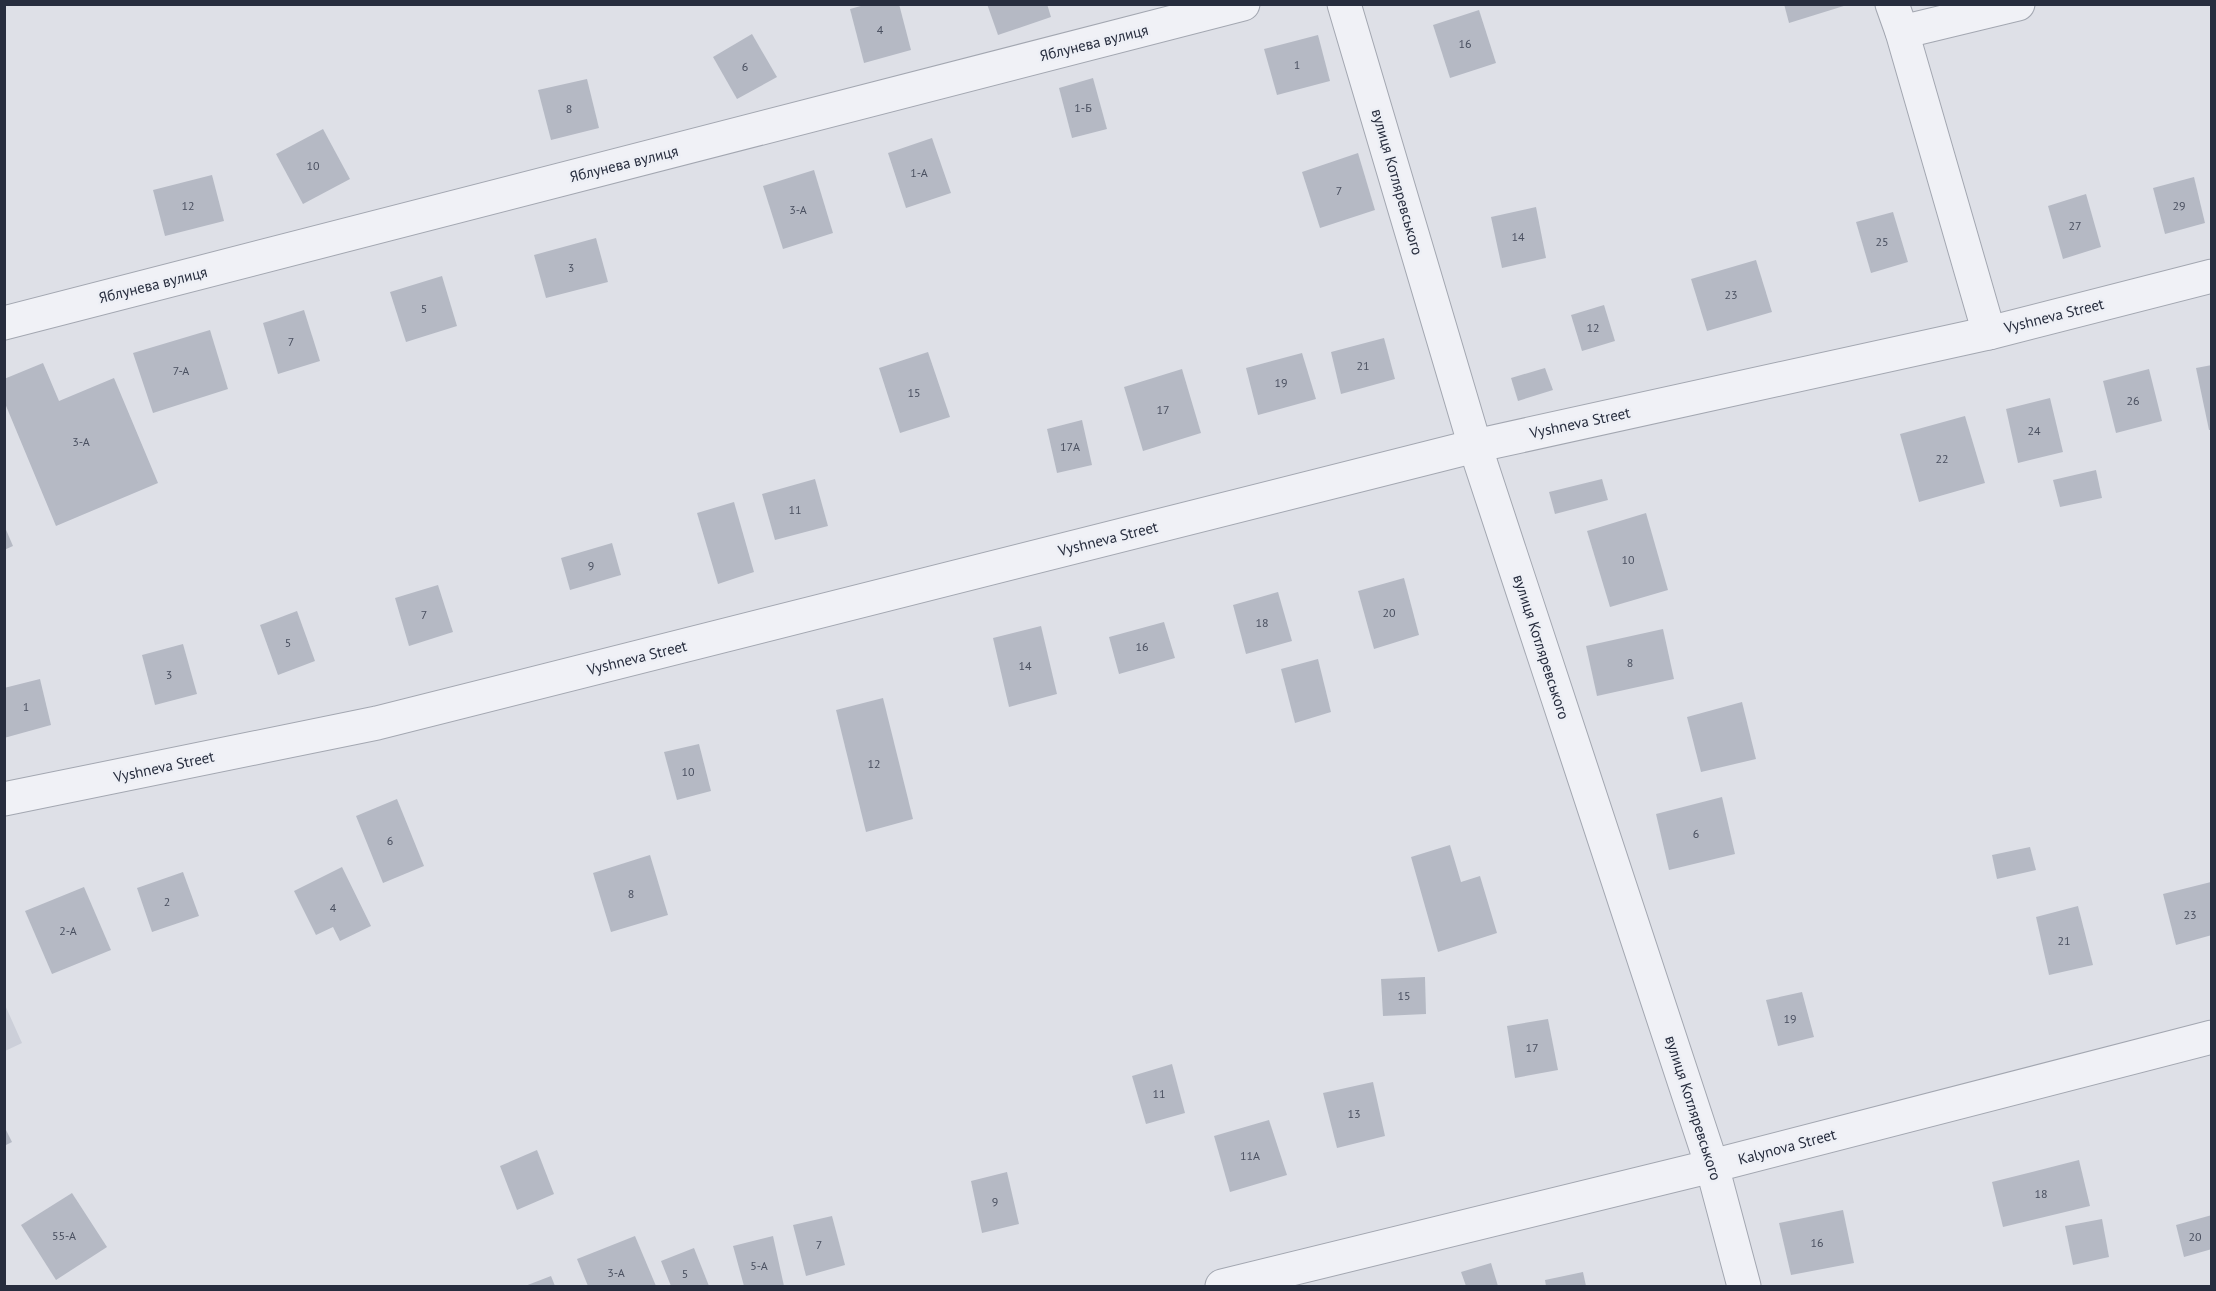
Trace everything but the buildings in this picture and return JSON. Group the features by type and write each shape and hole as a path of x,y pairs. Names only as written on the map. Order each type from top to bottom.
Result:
{"street":[{"name":"Яблунева вулиця","path":"4,323 1243,4"},
{"name":"вулиця Котляревського","path":"1344,4 1475,446 1712,1166 1744,1287"},
{"path":"1989,333 1897,18 2018,4"},
{"name":"Vyshneva Street","path":"4,799 377,723 1475,446 1989,333 2211,276"},
{"name":"Kalynova Street","path":"1222,1287 1712,1166 2211,1037"}],"shaded area":[{"path":"5,1005 22,1043 4,1051"}]}
